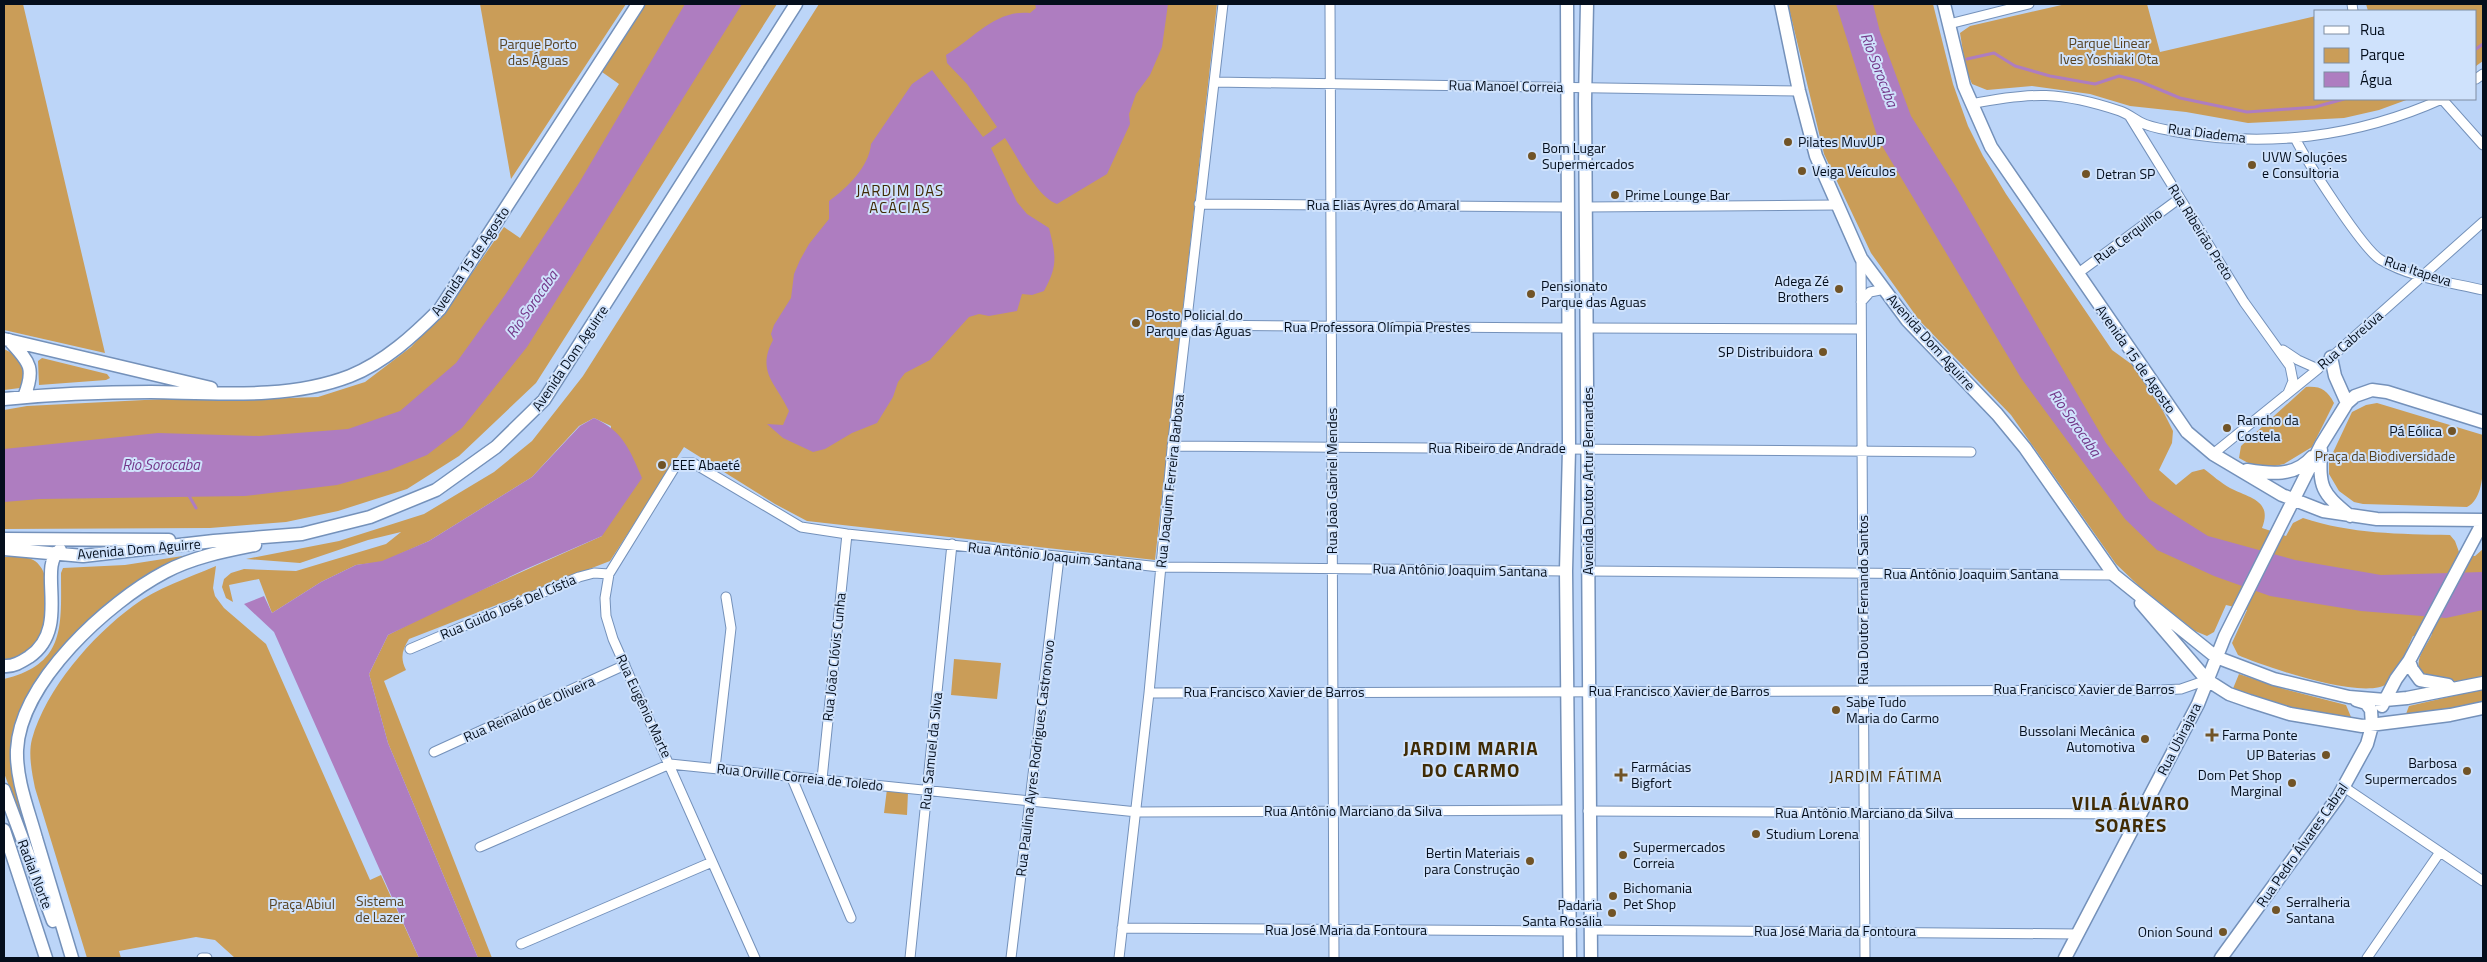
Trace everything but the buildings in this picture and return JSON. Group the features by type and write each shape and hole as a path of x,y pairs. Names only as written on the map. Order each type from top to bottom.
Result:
{"main road":[{"name":"Avenida 15 de Agosto","path":"4,399 73,392 263,393 302,387 350,376 379,361 411,338 440,309 638,4"},
{"name":"Avenida Dom Aguirre","path":"4,549 83,556 214,541 302,534 370,517 436,490 496,447 525,421 544,400 566,369 796,4"},
{"name":"Avenida Doutor Artur Bernardes","path":"1567,4 1569,449 1566,571 1570,958"},
{"name":"Avenida Doutor Artur Bernardes","path":"1587,4 1585,88 1589,571 1588,811 1591,958"},
{"name":"Avenida Dom Aguirre","path":"1781,4 1799,91 1816,156 1861,258 1932,348 1997,414 2025,448 2114,575 2216,657 2274,678 2349,697 2385,700 2407,698 2483,683"},
{"name":"Avenida 15 de Agosto","path":"1944,4 1964,86 1990,147 2187,432 2213,454 2292,500 2323,511 2377,520 2483,521"},
{"path":"7,339 228,393"},
{"path":"7,339 30,364 31,378 24,397"},
{"path":"2331,357 2335,376 2347,404"},
{"path":"2292,500 2321,446 2347,404 2355,396 2372,390 2387,392 2483,422"},
{"path":"2239,468 2268,473 2295,470 2310,460 2321,446"},
{"path":"2321,446 2321,484 2325,492 2351,516"},
{"name":"Rua Ubirajara","path":"2066,958 2198,704 2230,625 2292,500"},
{"name":"Rua Pedro Álvares Cabral","path":"2221,958 2344,787 2367,744 2372,726 2385,700 2411,657 2483,521"},
{"path":"72,958 19,781 17,749 25,714 35,692 48,673 103,614 131,592 166,571 223,551 302,534"},
{"name":"Avenida Dom Aguirre","path":"4,539 214,541"},
{"path":"4,666 22,661 37,652 48,637 52,581 50,563 53,554 70,546 114,539"},
{"path":"2469,548 2483,541"},
{"path":"33,552 44,560 52,581"},
{"name":"Avenida Dom Aguirre","path":"2129,588 2207,680 2232,696 2290,714 2346,724 2372,726 2450,715 2483,708"},
{"path":"2411,657 2412,669 2420,680 2437,685 2468,686"},
{"path":"2349,697 2370,706 2372,726"},
{"name":"Radial Norte","path":"4,790 68,958"},
{"name":"Radial Norte","path":"4,830 46,958"}],"street":[{"name":"Rua Joaquim Ferreira Barbosa","path":"1119,958 1137,812 1172,446 1223,4"},
{"name":"Rua João Gabriel Mendes","path":"1330,4 1334,958"},
{"path":"1948,24 2029,4"},
{"name":"Rua Manoel Correia","path":"1214,82 1799,91"},
{"name":"Rua Diadema","path":"1972,104 2027,94 2062,95 2129,114 2141,123 2172,131 2232,139 2295,138 2376,124 2439,100"},
{"path":"2443,100 2483,145"},
{"name":"Rua Ribeirão Preto","path":"2129,114 2244,302 2278,347 2292,373 2293,381 2287,394"},
{"name":"Rua Itapeva","path":"2295,138 2362,242 2378,259 2394,267 2423,276 2483,290"},
{"name":"Rua Cerquilho","path":"2077,274 2180,198"},
{"name":"Rua Elias Ayres do Amaral","path":"1199,204 1568,206"},
{"path":"1586,207 1837,205"},
{"name":"Rua Cabreúva","path":"2213,454 2331,357 2483,222"},
{"name":"Rua Doutor Fernando Santos","path":"1861,258 1864,958"},
{"path":"1861,302 1870,292 1884,289"},
{"name":"Rua Professora Olímpia Prestes","path":"1186,325 1568,328"},
{"path":"1587,328 1861,329"},
{"name":"Rua Ribeirão Preto","path":"2278,347 2298,360 2318,368"},
{"name":"Rua Ribeiro de Andrade","path":"1172,446 1972,452"},
{"name":"Rua Antônio Joaquim Santana","path":"683,463 693,463 801,527 847,534 952,544 1059,558 1160,567 1566,571"},
{"name":"Rua Eugênio Marte","path":"683,463 675,467 608,574 605,598 606,616 613,639 670,764 754,958"},
{"name":"Rua João Clóvis Cunha","path":"822,779 847,534"},
{"name":"Rua Samuel da Silva","path":"910,958 952,544"},
{"name":"Rua Paulina Ayres Rodrigues Castronovo","path":"1011,958 1059,558"},
{"name":"Rua Antônio Joaquim Santana","path":"1589,571 2114,575"},
{"name":"Rua Guido José Del Cístia","path":"410,649 579,577 594,573 608,574"},
{"path":"715,768 731,628 726,597"},
{"name":"Rua Reinaldo de Oliveira","path":"434,752 625,665"},
{"name":"Rua Francisco Xavier de Barros","path":"1149,693 1863,689 2162,690 2181,689 2207,680"},
{"name":"Rua Orville Correia de Toledo","path":"480,847 670,764 1137,812"},
{"path":"791,776 851,918"},
{"path":"2344,787 2483,881"},
{"name":"Rua Antônio Marciano da Silva","path":"1137,812 1569,810"},
{"name":"Rua Antônio Marciano da Silva","path":"1588,811 2140,814"},
{"path":"2367,958 2440,852"},
{"path":"521,944 712,862"},
{"name":"Rua José Maria da Fontoura","path":"1122,928 1571,931"},
{"name":"Rua José Maria da Fontoura","path":"1591,930 2078,934"},
{"path":"202,958 207,958"}],"green space":[{"path":"4,4 23,4 105,353 4,330"},
{"name":"Parque Porto das Águas","path":"480,4 626,4 511,179"},
{"path":"645,4 777,4 536,383 459,456 407,489 338,511 286,522 210,528 4,529 4,410 27,406 164,399 232,400 318,397 365,382 411,347 449,306 504,227 520,238 619,84 602,72"},
{"path":"819,4 1217,4 1155,560 807,521 775,504 684,447 610,561 409,639 403,654 406,670 384,681 492,958 478,958 388,743 369,674 388,635 441,608 602,536 611,426 594,418 579,426 532,477 429,541 382,562 356,565 321,582 272,613 259,579 229,585 233,602 226,598 222,587 224,579 231,573 244,569 296,571 386,544 401,532 368,540 300,563 246,559 339,541 424,514 494,472 532,441 583,376"},
{"path":"1788,4 1933,4 1953,84 1968,126 1983,156 2006,194 2112,350 2134,366 2163,411 2173,431 2172,443 2159,470 2176,485 2192,472 2204,469 2227,486 2257,501 2262,506 2265,519 2262,528 2286,536 2293,523 2303,518 2357,530 2450,535 2455,541 2459,552 2457,556 2475,556 2483,549 2483,677 2452,682 2423,676 2418,665 2419,660 2432,634 2413,636 2392,679 2388,683 2376,688 2337,685 2291,674 2238,655 2232,643 2247,610 2226,605 2214,632 2207,636 2195,631 2139,586 2116,564 2011,415 1919,320 1871,253 1824,154"},
{"name":"Parque Linear Ives Yoshiaki Ota","path":"2066,4 2147,4 2160,52 2314,16 2314,100 2406,100 2379,110 2344,118 2248,123 2186,112 2130,106 2090,94 2032,86 1987,90 1972,84 1966,70 1960,33 1970,26"},
{"path":"2366,4 2483,4 2483,61 2477,65 2477,10 2368,10"},
{"path":"4,349 14,354 26,369 24,385 20,388 4,390"},
{"path":"42,358 107,374 110,378 106,380 39,385 38,361"},
{"path":"2306,387 2316,387 2323,390 2334,403 2312,447 2284,464 2266,468 2250,464 2239,458 2241,446"},
{"name":"Praça da Biodiversidade","path":"2377,403 2483,435 2481,485 2473,502 2467,507 2363,504 2354,502 2339,491 2329,474 2329,461 2352,412 2366,405"},
{"path":"208,552 138,583 101,609 53,660 26,701 17,721 12,739 11,767 16,795 33,850 4,773 4,679 39,664 49,653 56,640 61,610 61,573 63,568 125,565"},
{"path":"4,557 28,558 39,564 47,584 48,609 43,632 39,640 24,655 4,661"},
{"path":"216,566 213,588 215,596 224,608 266,644 370,880 381,875 419,958 235,958 215,940 196,937 119,951 121,958 87,958 35,788 30,757 32,739 48,701 59,683 72,665 102,632 117,618 152,594"},
{"path":"954,659 1001,663 997,699 951,695"},
{"path":"2239,674 2284,689 2346,705 2351,717 2349,720 2298,711 2232,691"},
{"path":"2483,689 2483,703 2456,709 2406,714 2409,706"},
{"path":"887,789 908,792 907,815 884,813"}],"water":[{"name":"Rio Sorocaba","path":"685,4 742,4 527,347 462,428 427,455 390,470 337,485 245,496 40,499 4,502 4,449 158,433 259,436 348,429 400,411 456,363 505,295 579,183"},
{"path":"1035,4 1168,4 1162,47 1150,75 1136,94 1129,114 1130,124 1107,174 1057,204 1050,200 1035,185 1005,138 991,148 1017,202 1027,214 1049,228 1053,246 1054,267 1044,291 1032,295 1022,294 1017,311 989,316 979,314 969,317 930,360 905,373 898,382 893,397 877,423 852,433 825,449 813,452 783,438 767,424 783,425 789,411 767,369 768,351 773,340 771,334 774,325 791,298 794,274 800,260 809,244 829,219 829,201 843,190 862,169 871,144 912,84 932,70 983,137 997,127 967,84 947,63 946,55 985,26 1006,16 1030,13 1036,8"},
{"name":"Rio Sorocaba","path":"1836,4 1873,4 1880,32 1911,116 1956,187 2106,443 2149,499 2208,536 2295,560 2381,575 2483,572 2483,610 2446,618 2361,611 2270,596 2214,576 2157,550 2125,519 2021,378 1878,139"},
{"path":"594,418 619,435 634,459 642,478 602,536 526,569 388,635 369,674 388,743 478,958 419,958 274,632 244,604 264,596 272,613 321,582 356,565 382,561 429,541 532,477 580,426"}],"waterway":[{"path":"2477,48 2483,44"},
{"path":"1967,59 1994,53 2015,66 2050,76 2095,84 2119,76 2139,81 2180,98 2247,112 2315,107 2340,100"},
{"path":"188,494 196,508"}],"place":[{"name":"Pilates MuvUP","path":"1788,142"},
{"name":"Bom Lugar Supermercados","path":"1532,156"},
{"name":"UVW Soluções e Consultoria","path":"2252,165"},
{"name":"Veiga Veículos","path":"1802,171"},
{"name":"Detran SP","path":"2086,174"},
{"name":"Prime Lounge Bar","path":"1615,195"},
{"name":"Adega Zé Brothers","path":"1839,289"},
{"name":"Pensionato Parque das Aguas","path":"1531,294"},
{"name":"Posto Policial do Parque das Águas","path":"1136,323"},
{"name":"SP Distribuidora","path":"1823,352"},
{"name":"Rancho da Costela","path":"2227,428"},
{"name":"Pá Eólica","path":"2452,431"},
{"name":"EEE Abaeté","path":"662,465"},
{"name":"Sabe Tudo Maria do Carmo","path":"1836,710"},
{"name":"Farma Ponte","path":"2212,735"},
{"name":"Bussolani Mecânica Automotiva","path":"2145,739"},
{"name":"UP Baterias","path":"2326,755"},
{"name":"Barbosa Supermercados","path":"2467,771"},
{"name":"Farmácias Bigfort","path":"1621,775"},
{"name":"Dom Pet Shop Marginal","path":"2292,783"},
{"name":"Studium Lorena","path":"1756,834"},
{"name":"Supermercados Correia","path":"1623,855"},
{"name":"Bertin Materiais para Construção","path":"1530,861"},
{"name":"Bichomania Pet Shop","path":"1613,896"},
{"name":"Serralheria Santana","path":"2276,910"},
{"name":"Padaria Santa Rosália","path":"1612,913"},
{"name":"Onion Sound","path":"2223,932"}],"district":[{"name":"JARDIM DAS ACÁCIAS","path":"900,200"},
{"name":"JARDIM MARIA DO CARMO","path":"1471,759"},
{"name":"JARDIM FÁTIMA","path":"1886,777"},
{"name":"VILA ÁLVARO SOARES","path":"2131,814"}],"park label":[{"name":"Praça Abiul","path":"302,904"},
{"name":"Sistema de Lazer","path":"380,910"}]}
